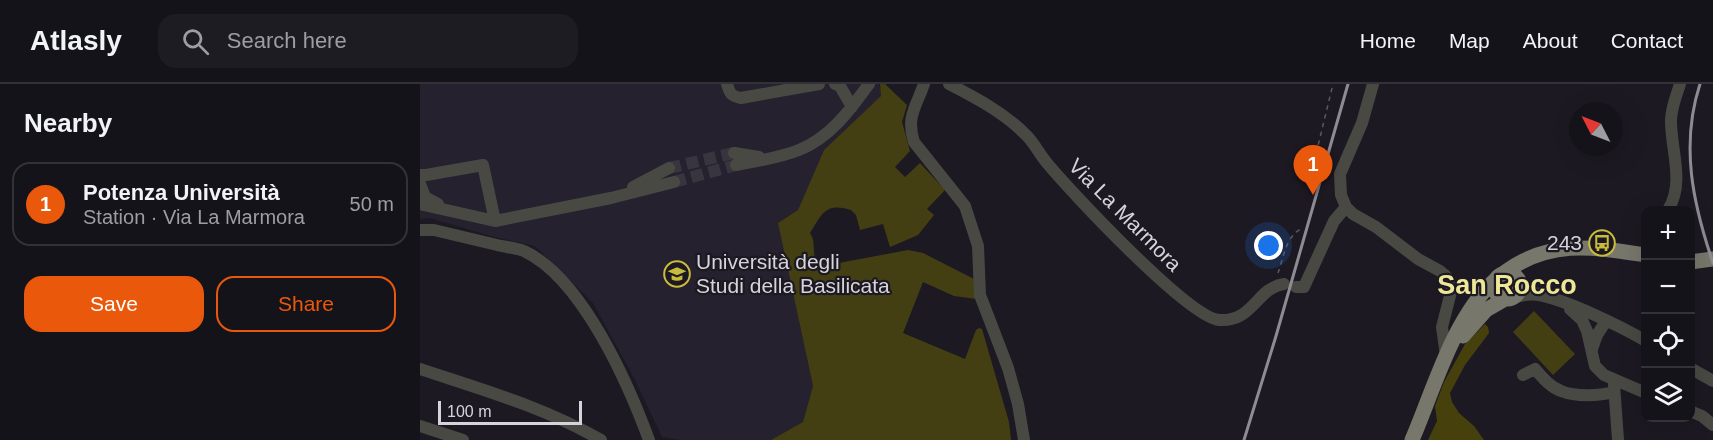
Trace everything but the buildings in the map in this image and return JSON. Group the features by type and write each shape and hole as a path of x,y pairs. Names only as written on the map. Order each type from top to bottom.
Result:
{"main road":[{"path":"1446,357 1468,328 1510,285 1528,258 1577,247 1641,251"},
{"path":"1695,261 1713,254"},
{"path":"1695,262 1713,260"},
{"path":"1412,440 1458,330 1475,301 1510,285"}],"street":[{"path":"727,84 729,93 741,98 819,84"},
{"path":"836,84 840,86 852,107"},
{"path":"735,159 766,159 798,150 817,141 830,131 852,107 869,84"},
{"path":"924,84 911,117 910,130 914,142 965,206 978,246 980,295 1008,368 1018,404 1024,440"},
{"name":"Via La Marmora","path":"949,84 988,104 1026,135 1046,162 1102,222 1160,280 1207,317 1217,320 1230,319 1244,314 1267,290 1284,286 1304,287 1334,221 1346,207"},
{"path":"1373,84 1362,123 1340,174 1341,195 1346,207 1353,214 1376,226 1418,259 1446,276 1452,288 1442,327 1446,357"},
{"path":"1671,206 1674,201 1677,184 1671,123 1672,107 1680,84"},
{"path":"420,175 483,165 501,220"},
{"path":"610,198 669,168"},
{"path":"420,204 501,220 610,198 674,182"},
{"path":"420,184 425,197 447,209"},
{"path":"420,230 434,230 524,251 545,266 586,309 632,395 649,440"},
{"path":"1510,285 1529,294 1562,302 1641,338"},
{"path":"1562,302 1582,320 1587,331 1595,366 1614,386 1641,392"},
{"path":"1591,351 1606,321"},
{"path":"420,369 540,409 572,423 601,440"},
{"path":"1523,375 1535,369 1549,384 1561,392 1598,397 1614,386"},
{"path":"1695,371 1713,381"},
{"path":"1614,386 1618,440"},
{"path":"1695,413 1713,425"},
{"path":"420,426 463,440"}],"path":[{"path":"1313,187 1309,183 1333,84"},
{"path":"1284,286 1289,242 1294,232 1301,229"}],"shaded area":[{"name":"Università degli Studi della Basilicata","path":"420,84 879,84 882,96 824,150 798,210 778,223 813,386 803,422 771,440 681,440 662,437 634,378 593,303 535,246 494,237 430,218 420,219"},
{"path":"880,84 885,84 907,105 902,122 910,151 895,167 905,177 920,163 945,190 927,209 934,215 918,235 890,247 883,224 860,230 856,215 851,210 835,208 825,211 810,233 816,260 828,265 908,250 923,253 974,279 976,299 954,296 923,282 903,333 965,359 976,330 982,329 1009,422 1011,440 771,440 803,422 813,386 778,223 798,210 824,150 881,96"},
{"path":"1534,311 1575,354 1553,375 1513,332"},
{"path":"1485,324 1489,333 1465,365 1450,393 1452,402 1459,413 1474,426 1484,440 1428,440 1437,421 1435,406 1444,382 1465,344"}],"tunnel":[{"path":"669,168 734,153"},
{"path":"674,182 736,165"}],"railway":[{"path":"1244,440 1348,84"},
{"path":"1700,84 1694,107 1690,152 1695,197 1713,263"}],"place":[{"name":"Potenza Università","path":"1313,195"},
{"name":"243","path":"1602,243"},
{"name":"Università degli Studi della Basilicata","path":"677,274"}],"district":[{"name":"San Rocco","path":"1507,285"}]}
